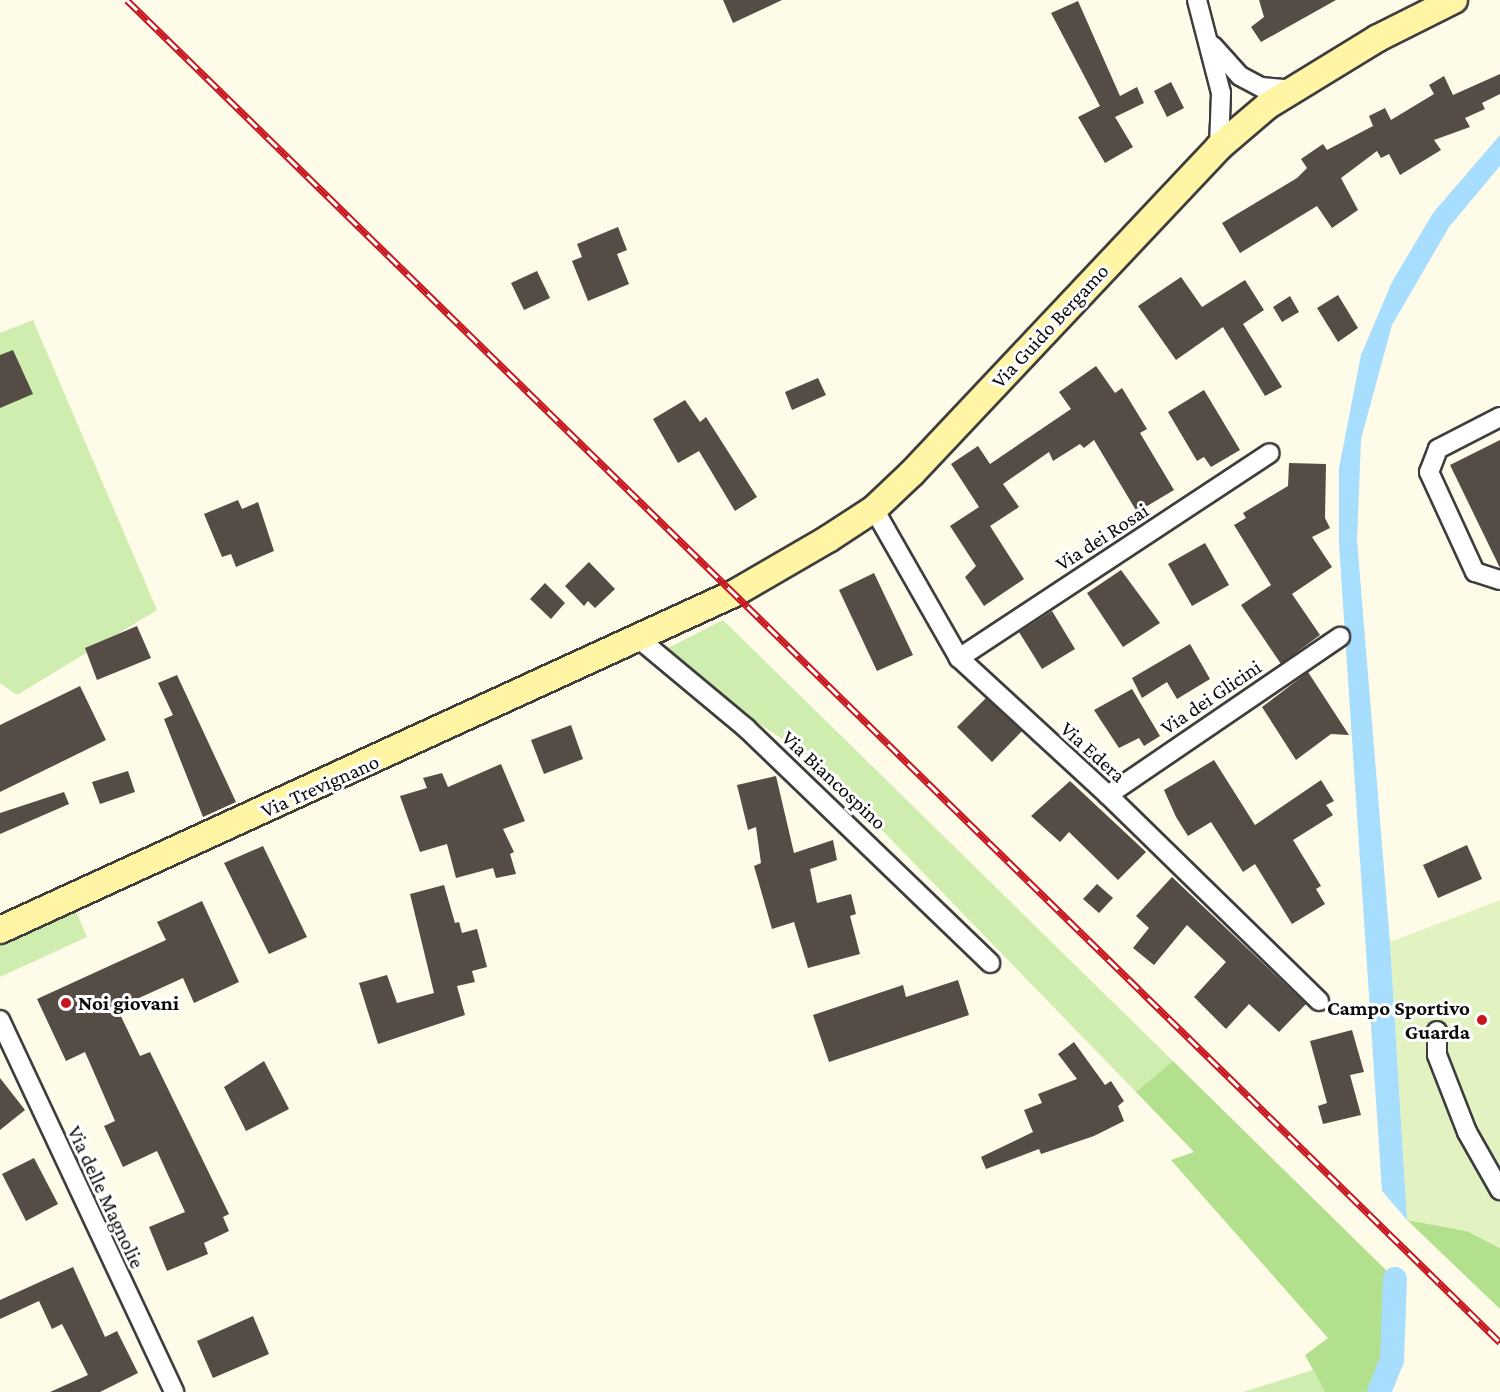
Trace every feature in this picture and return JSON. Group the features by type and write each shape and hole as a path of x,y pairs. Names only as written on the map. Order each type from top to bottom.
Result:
{"main road":[{"name":"Via Guido Bergamo","path":"638,638 765,578 874,509 1219,147 1295,90 1378,39 1454,0"},
{"name":"Via Trevignano","path":"0,930 638,638"}],"street":[{"path":"1197,0 1211,45 1224,120 1219,147"},
{"path":"1211,45 1247,80 1261,87 1295,90"},
{"path":"1500,417 1438,448 1429,472 1475,572 1500,580"},
{"name":"Via dei Rosai","path":"959,658 1270,453"},
{"name":"Via Edera","path":"874,509 959,658 1108,795 1319,1001"},
{"name":"Via dei Glicini","path":"1108,795 1340,637"},
{"name":"Via Biancospino","path":"638,638 755,736 990,963"},
{"name":"Via delle Magnolie","path":"0,1020 174,1392"},
{"path":"1437,1031 1437,1055 1462,1121 1500,1190"}],"green space":[{"path":"33,320 157,610 17,695 0,683 0,333"},
{"path":"723,620 1173,1061 1136,1092 811,757 742,713 668,648"},
{"path":"1500,900 1500,1248 1467,1231 1407,1220 1390,942"},
{"path":"75,909 87,937 0,977 0,941"},
{"path":"1173,1061 1391,1275 1387,1353 1367,1392 1325,1392 1305,1355 1328,1338 1171,1160 1194,1152 1136,1092"},
{"path":"1407,1220 1467,1231 1500,1248 1500,1309"},
{"path":"1313,1370 1325,1392 1243,1392"}],"water":[{"path":"1500,135 1500,166 1449,227 1392,325 1361,439 1357,540 1390,942 1407,1220 1382,1191 1339,544 1339,468 1361,355 1392,282 1433,213"}],"building":[{"path":"723,0 782,0 733,23"},
{"path":"1259,0 1336,0 1261,42 1251,27 1264,17"},
{"path":"1078,1 1120,96 1137,87 1144,103 1115,117 1133,147 1105,163 1078,117 1100,106 1051,13"},
{"path":"1500,74 1500,94 1482,103 1485,109 1465,118 1470,127 1434,140 1441,150 1400,175 1389,154 1381,158 1377,151 1341,178 1358,210 1332,228 1317,206 1240,253 1222,223 1297,178 1307,168 1301,159 1323,144 1327,150 1373,126 1369,116 1385,108 1391,120 1434,94 1429,85 1444,76 1453,95"},
{"path":"1171,82 1184,108 1167,117 1154,91"},
{"path":"618,227 627,250 617,254 629,284 588,301 572,261 582,257 577,244"},
{"path":"537,271 550,298 524,310 511,283"},
{"path":"1181,277 1202,307 1245,280 1264,310 1243,324 1282,387 1265,396 1223,327 1176,360 1138,306"},
{"path":"1338,295 1358,328 1338,342 1317,308"},
{"path":"1290,296 1299,312 1282,322 1273,307"},
{"path":"13,350 33,394 0,408 0,355"},
{"path":"1096,366 1115,393 1122,388 1147,429 1140,433 1174,490 1137,512 1094,440 1084,448 1080,444 1053,461 1049,452 1003,484 1019,507 990,526 1024,579 984,606 965,577 976,566 950,526 979,507 951,464 978,446 990,464 1071,409 1059,392"},
{"path":"818,378 826,395 792,410 785,392"},
{"path":"1204,390 1240,450 1211,467 1204,457 1197,461 1168,412"},
{"path":"685,400 700,422 706,417 757,497 735,511 699,451 678,463 653,419"},
{"path":"1500,440 1500,568 1450,465"},
{"path":"1289,463 1326,464 1325,518 1330,528 1312,537 1332,567 1292,594 1320,635 1281,664 1241,605 1271,585 1234,525 1246,518 1243,513 1288,486"},
{"path":"238,500 242,509 258,502 274,551 236,567 231,554 222,557 204,514"},
{"path":"1205,543 1229,585 1192,606 1168,564"},
{"path":"589,562 615,589 595,608 588,601 584,606 565,586"},
{"path":"1121,570 1160,623 1123,647 1087,593"},
{"path":"874,573 913,655 877,671 839,590"},
{"path":"545,583 565,603 551,619 530,599"},
{"path":"1052,611 1075,649 1042,669 1019,632"},
{"path":"137,626 151,658 97,680 85,648"},
{"path":"1190,644 1210,679 1177,699 1167,682 1142,698 1132,678"},
{"path":"1308,672 1349,735 1331,734 1296,760 1262,707"},
{"path":"177,675 236,802 203,817 164,719 173,715 158,683"},
{"path":"80,686 106,740 0,792 0,725"},
{"path":"1132,689 1160,736 1144,746 1139,738 1119,748 1094,710"},
{"path":"986,698 1022,731 992,762 957,727"},
{"path":"571,725 583,759 544,774 531,740"},
{"path":"1214,760 1255,825 1321,780 1334,801 1326,805 1333,815 1293,840 1321,886 1316,889 1325,904 1292,924 1255,864 1243,872 1211,822 1188,836 1176,817 1164,790"},
{"path":"501,764 525,821 503,829 514,852 510,854 516,874 496,878 493,868 456,878 447,844 420,852 400,796 427,788 423,778 442,773 448,787"},
{"path":"128,771 135,792 100,804 92,782"},
{"path":"776,776 794,853 833,840 837,860 810,869 817,903 851,894 856,914 850,916 860,954 808,968 794,922 772,929 754,866 761,863 756,827 748,830 737,785"},
{"path":"1070,781 1146,852 1118,880 1069,832 1060,842 1031,816"},
{"path":"64,792 69,804 0,834 0,813"},
{"path":"1467,845 1482,879 1438,898 1423,865"},
{"path":"263,846 307,937 269,954 224,863"},
{"path":"1172,877 1306,1004 1279,1032 1249,1004 1226,1029 1194,997 1226,962 1187,925 1154,965 1133,948 1149,928 1136,916"},
{"path":"1097,884 1113,898 1099,913 1083,899"},
{"path":"444,885 455,923 459,922 462,933 477,929 487,967 472,971 475,982 457,986 465,1015 378,1044 359,983 387,975 397,1003 434,993 410,894"},
{"path":"202,901 239,982 194,1003 183,978 117,1008 140,1056 150,1052 229,1214 223,1217 229,1231 204,1243 208,1254 167,1271 149,1227 185,1212 157,1151 123,1167 104,1126 115,1121 85,1052 66,1061 37,999 166,940 157,922"},
{"path":"958,980 969,1015 829,1062 813,1015 903,985 906,997"},
{"path":"1352,1030 1364,1072 1350,1075 1361,1115 1323,1124 1318,1106 1327,1103 1310,1041"},
{"path":"1074,1042 1105,1085 1111,1081 1124,1101 1118,1106 1124,1121 1094,1136 1041,1154 1039,1149 986,1169 981,1157 1033,1132 1024,1110 1042,1103 1038,1094 1077,1079 1058,1054"},
{"path":"264,1061 289,1109 246,1131 224,1087"},
{"path":"0,1078 25,1110 0,1130"},
{"path":"34,1158 58,1204 26,1221 2,1174"},
{"path":"73,1267 105,1337 117,1331 138,1373 100,1392 50,1392 88,1375 62,1324 52,1329 39,1301 0,1319 0,1300"},
{"path":"253,1316 269,1354 213,1378 197,1341"}],"waterway":[{"path":"1379,1392 1392,1360 1395,1279"}],"railway":[{"path":"127,0 1500,1342"}],"place":[{"name":"Noi giovani","path":"66,1003"},
{"name":"Campo Sportivo Guarda","path":"1482,1020"}]}
